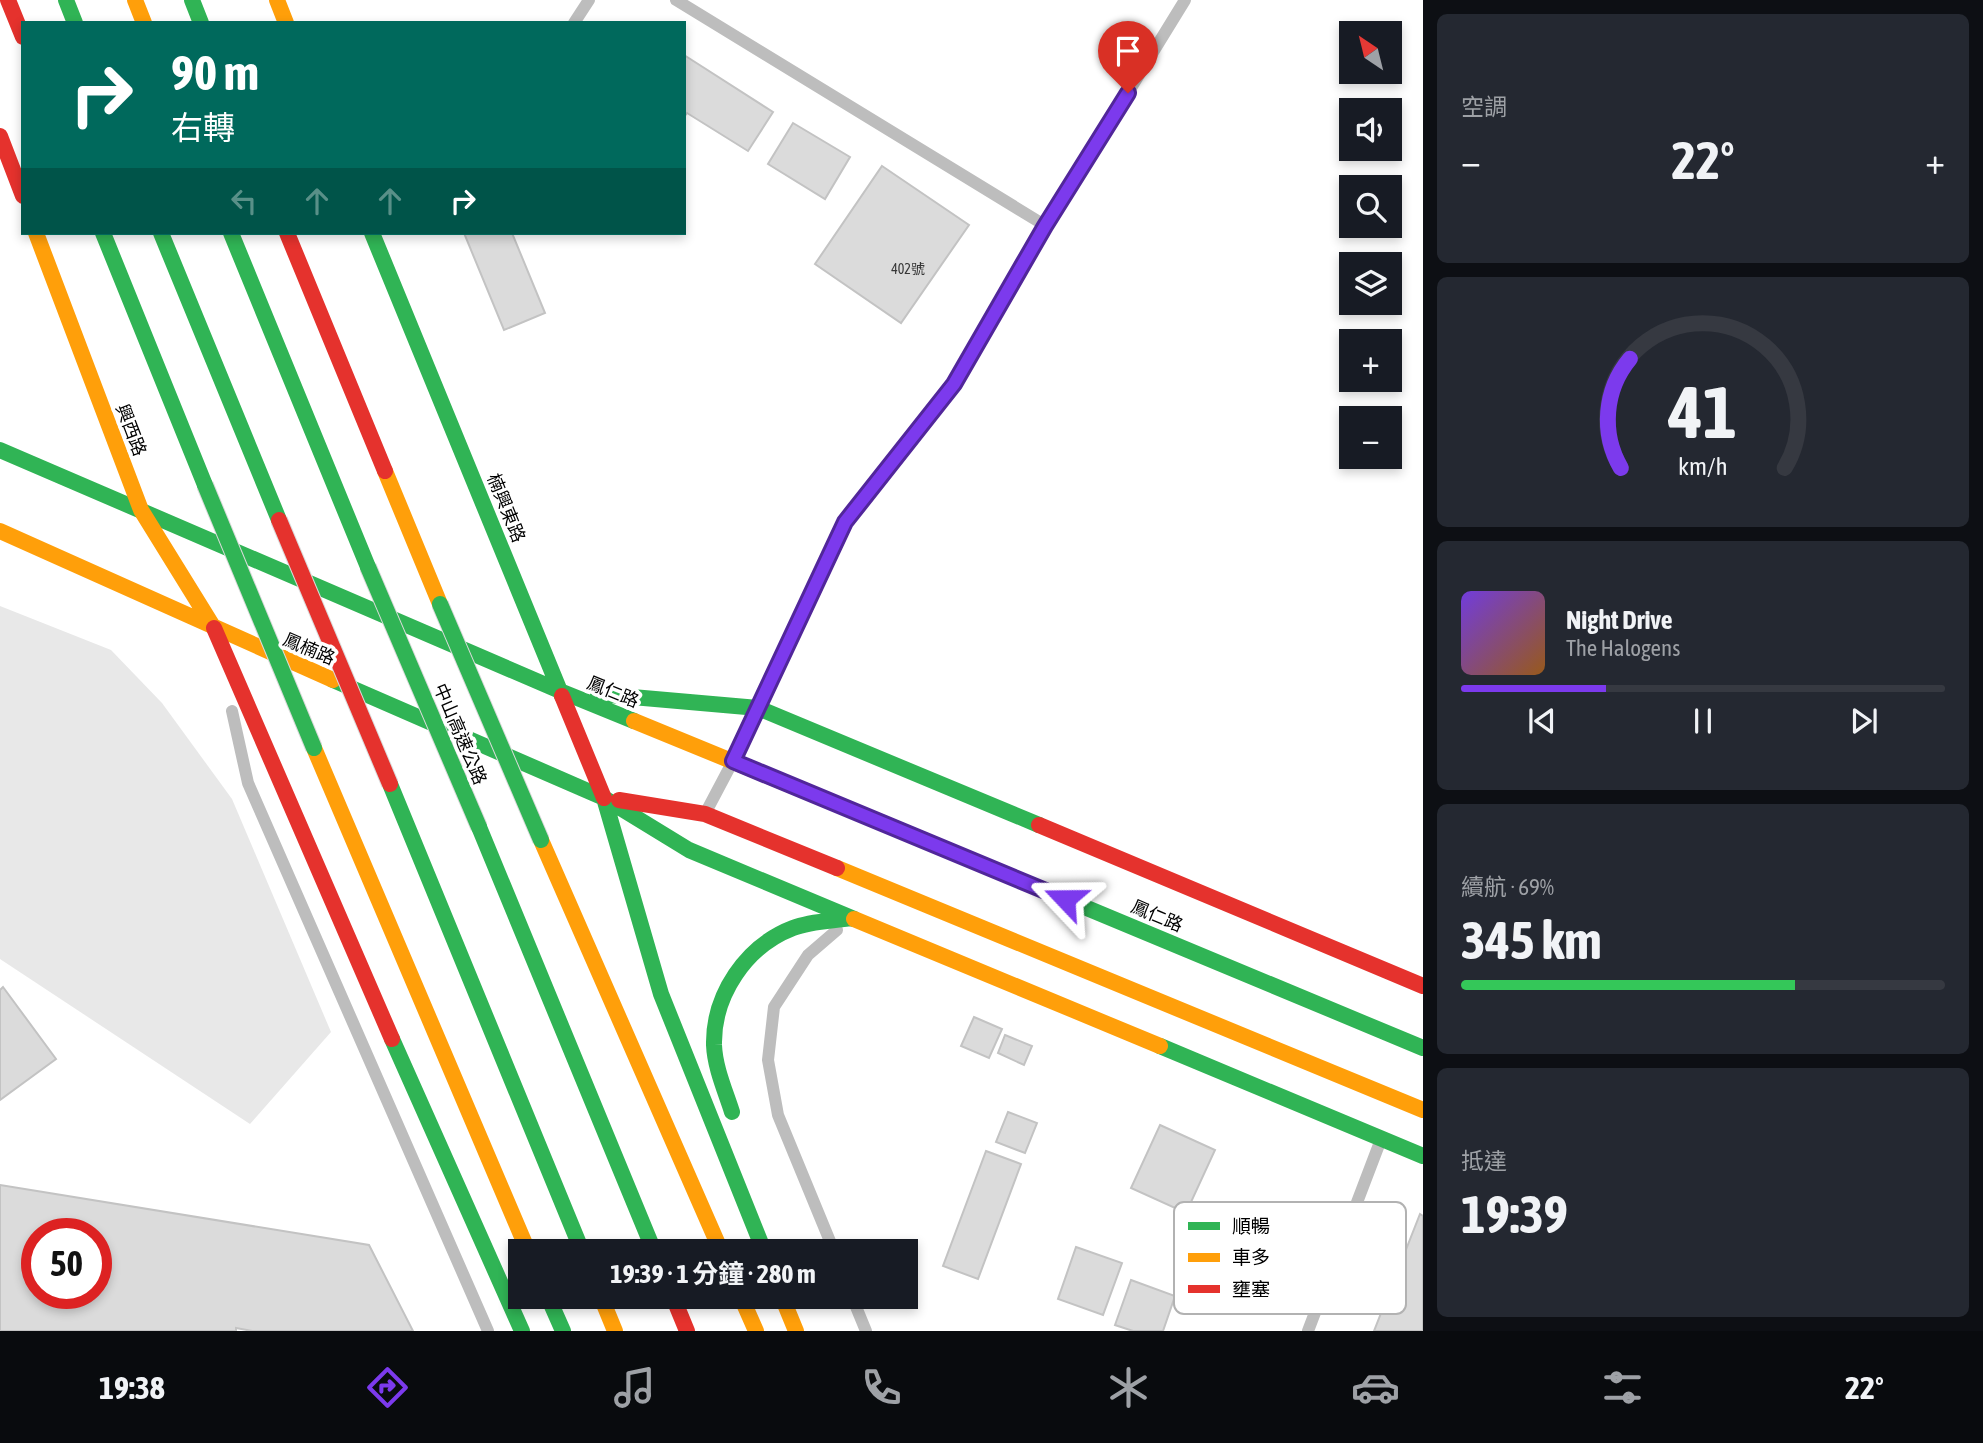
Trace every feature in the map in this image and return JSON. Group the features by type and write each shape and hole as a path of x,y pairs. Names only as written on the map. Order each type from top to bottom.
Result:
{"main road":[{"path":"8,0 21,32"},
{"path":"66,0 74,21"},
{"path":"135,0 143,21"},
{"path":"192,0 200,21"},
{"path":"277,0 285,21"},
{"path":"0,136 21,191"},
{"name":"興西路","path":"37,235 141,510 214,628 522,1331"},
{"path":"104,235 314,748 523,1239"},
{"path":"162,235 577,1239"},
{"name":"中山高速公路","path":"231,235 649,1239"},
{"path":"288,235 440,604 716,1239"},
{"name":"楠興東路","path":"373,235 604,797 661,994 759,1239"},
{"path":"0,450 560,691"},
{"name":"鳳楠路","path":"0,531 214,628 604,797"},
{"name":"鳳仁路","path":"560,691 758,708 1423,986"},
{"name":"鳳仁路","path":"560,691 1423,1048"},
{"path":"604,797 1423,1110"},
{"path":"604,797 697,832 851,918 1423,1156"},
{"path":"737,1127 719,1073 714,1045 716,1021 722,1000 734,976 770,939 795,927 851,918"},
{"path":"756,1189 771,1239"},
{"path":"553,1309 563,1331"},
{"path":"606,1309 615,1331"},
{"path":"678,1309 687,1331"},
{"path":"746,1309 756,1331"},
{"path":"788,1309 798,1331"},
{"path":"792,1309 798,1331"}],"lane":[{"path":"575,21 589,0"},
{"path":"676,0 1045,226"},
{"path":"697,832 845,522 954,384 1045,226 1185,0"},
{"path":"214,628 248,783 488,1331"},
{"path":"829,1239 778,1115 768,1060 774,1007 808,955 851,918"},
{"path":"1357,1202 1381,1138"},
{"path":"857,1309 866,1331"},
{"path":"1308,1331 1314,1314"}],"shaded area":[{"path":"0,606 111,650 162,703 232,799 331,1032 250,1124 0,959"}],"building":[{"path":"686,56 773,112 748,151 687,113"},
{"path":"793,123 850,157 825,199 768,164"},
{"path":"882,166 969,225 901,323 815,264"},
{"path":"465,235 513,235 545,313 504,330"},
{"path":"3,987 56,1059 0,1100 0,990"},
{"path":"974,1017 1002,1029 989,1058 961,1046"},
{"path":"1005,1035 1032,1046 1024,1065 998,1053"},
{"path":"1008,1112 1037,1123 1025,1153 996,1142"},
{"path":"1160,1125 1215,1150 1191,1202 1174,1202 1174,1208 1131,1188"},
{"path":"986,1151 1021,1164 978,1279 943,1266"},
{"path":"0,1185 369,1245 413,1331 252,1331 236,1328 236,1331 0,1331"},
{"path":"1420,1214 1423,1216 1423,1331 1374,1331 1381,1314 1406,1314 1406,1250"},
{"path":"1076,1247 1122,1263 1103,1315 1058,1299"},
{"path":"1131,1280 1174,1296 1163,1331 1133,1331 1115,1325"}],"traffic: fast":[{"path":"66,0 74,21"},
{"path":"192,0 200,21"},
{"path":"104,235 205,485"},
{"path":"162,235 279,520"},
{"path":"232,235 368,567"},
{"path":"373,235 562,696"},
{"path":"0,450 634,721"},
{"path":"205,485 314,748"},
{"path":"368,567 479,827"},
{"path":"440,604 541,840"},
{"path":"333,680 604,798 689,850 854,919"},
{"path":"598,694 758,708 1039,825"},
{"path":"390,784 577,1239"},
{"path":"604,798 661,994 759,1239"},
{"path":"890,826 1423,1048"},
{"path":"479,827 649,1239"},
{"path":"732,1112 718,1071 714,1045 719,1008 736,974 747,960 776,936 807,924 851,918"},
{"path":"392,1039 522,1331"},
{"path":"1160,1046 1423,1156"},
{"path":"553,1309 563,1331"}],"traffic: slow":[{"path":"135,0 143,21"},
{"path":"277,0 285,21"},
{"path":"37,235 141,510 214,628"},
{"path":"385,471 440,604"},
{"path":"0,531 333,680"},
{"path":"634,721 890,826"},
{"path":"314,748 523,1239"},
{"path":"541,840 716,1239"},
{"path":"837,868 1423,1110"},
{"path":"854,919 1160,1046"},
{"path":"606,1309 615,1331"},
{"path":"746,1309 756,1331"},
{"path":"787,1309 796,1331"}],"traffic: jam":[{"path":"8,0 21,32"},
{"path":"0,136 21,191"},
{"path":"288,235 385,471"},
{"path":"279,520 390,784"},
{"path":"214,628 392,1039"},
{"path":"562,696 604,798"},
{"path":"619,800 705,814 837,868"},
{"path":"1039,825 1423,986"},
{"path":"678,1309 687,1331"}],"route":[{"path":"1065,899 733,761 845,522 954,384 1045,226 1128,93"}]}
